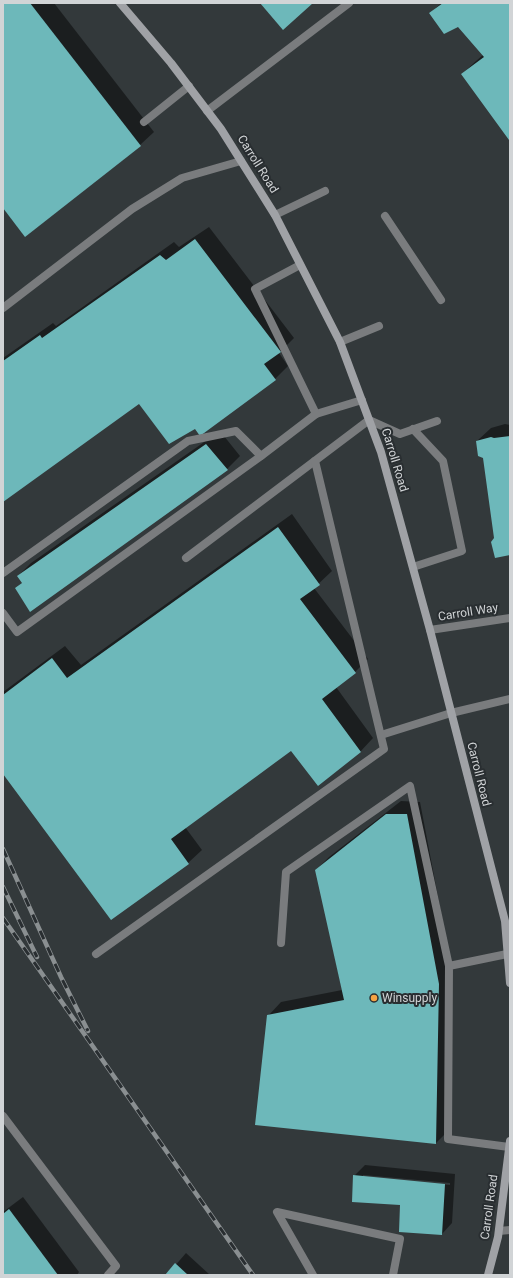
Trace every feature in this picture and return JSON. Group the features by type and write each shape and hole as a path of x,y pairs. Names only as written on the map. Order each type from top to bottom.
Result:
{"main road":[{"name":"Carroll Road","path":"120,3 171,63 221,129 276,215 340,342 381,452 430,630 505,921 510,983"},
{"name":"Carroll Road","path":"488,1275 499,1231 510,1144"}],"street":[{"path":"207,111 349,3"},
{"path":"144,122 188,86"},
{"path":"3,308 132,209 182,178 241,161"},
{"path":"276,215 325,191"},
{"path":"385,216 441,300"},
{"path":"300,265 255,289 316,414"},
{"path":"340,342 379,326"},
{"path":"3,613 17,632 261,456 316,414 362,400"},
{"path":"186,558 369,420 400,434 437,422"},
{"path":"413,567 462,551 443,461 414,429"},
{"path":"3,573 188,441 236,431 261,456"},
{"path":"96,954 384,749 314,461"},
{"name":"Carroll Way","path":"430,630 510,618"},
{"path":"381,736 451,713 510,699"},
{"path":"281,943 286,872 410,786 449,966 448,1139 510,1144"},
{"path":"449,966 508,954"},
{"path":"3,1116 116,1266 108,1275"},
{"path":"313,1275 277,1212 400,1239 393,1275"},
{"path":"499,1231 510,1230"}],"building":[{"path":"3,3 30,3 141,146 25,237 3,208"},
{"path":"260,3 313,3 283,30"},
{"path":"443,3 510,3 510,140 461,74 484,57 458,27 444,34 429,13"},
{"path":"195,239 281,352 264,364 276,380 200,436 195,429 169,444 139,404 3,502 3,361 40,335 42,338 160,255 166,260"},
{"path":"510,436 510,555 495,558 491,542 494,538 483,458 478,456 476,441 491,437"},
{"path":"206,444 228,470 30,612 15,588 22,583 17,576"},
{"path":"278,527 320,585 300,599 356,673 322,699 361,752 318,786 291,751 171,839 189,864 111,920 3,774 3,695 52,658 67,678"},
{"path":"386,814 407,814 439,984 436,1144 255,1125 267,1015 344,1000 315,870"},
{"path":"353,1175 445,1184 442,1235 399,1232 400,1205 352,1202"},
{"path":"9,1209 58,1275 3,1275 3,1214"},
{"path":"175,1263 188,1275 165,1275"}],"railway":[{"path":"3,849 61,977 88,1031"},
{"path":"3,887 37,957"},
{"path":"3,918 253,1275"}],"place":[{"name":"Winsupply","path":"374,998"}]}
